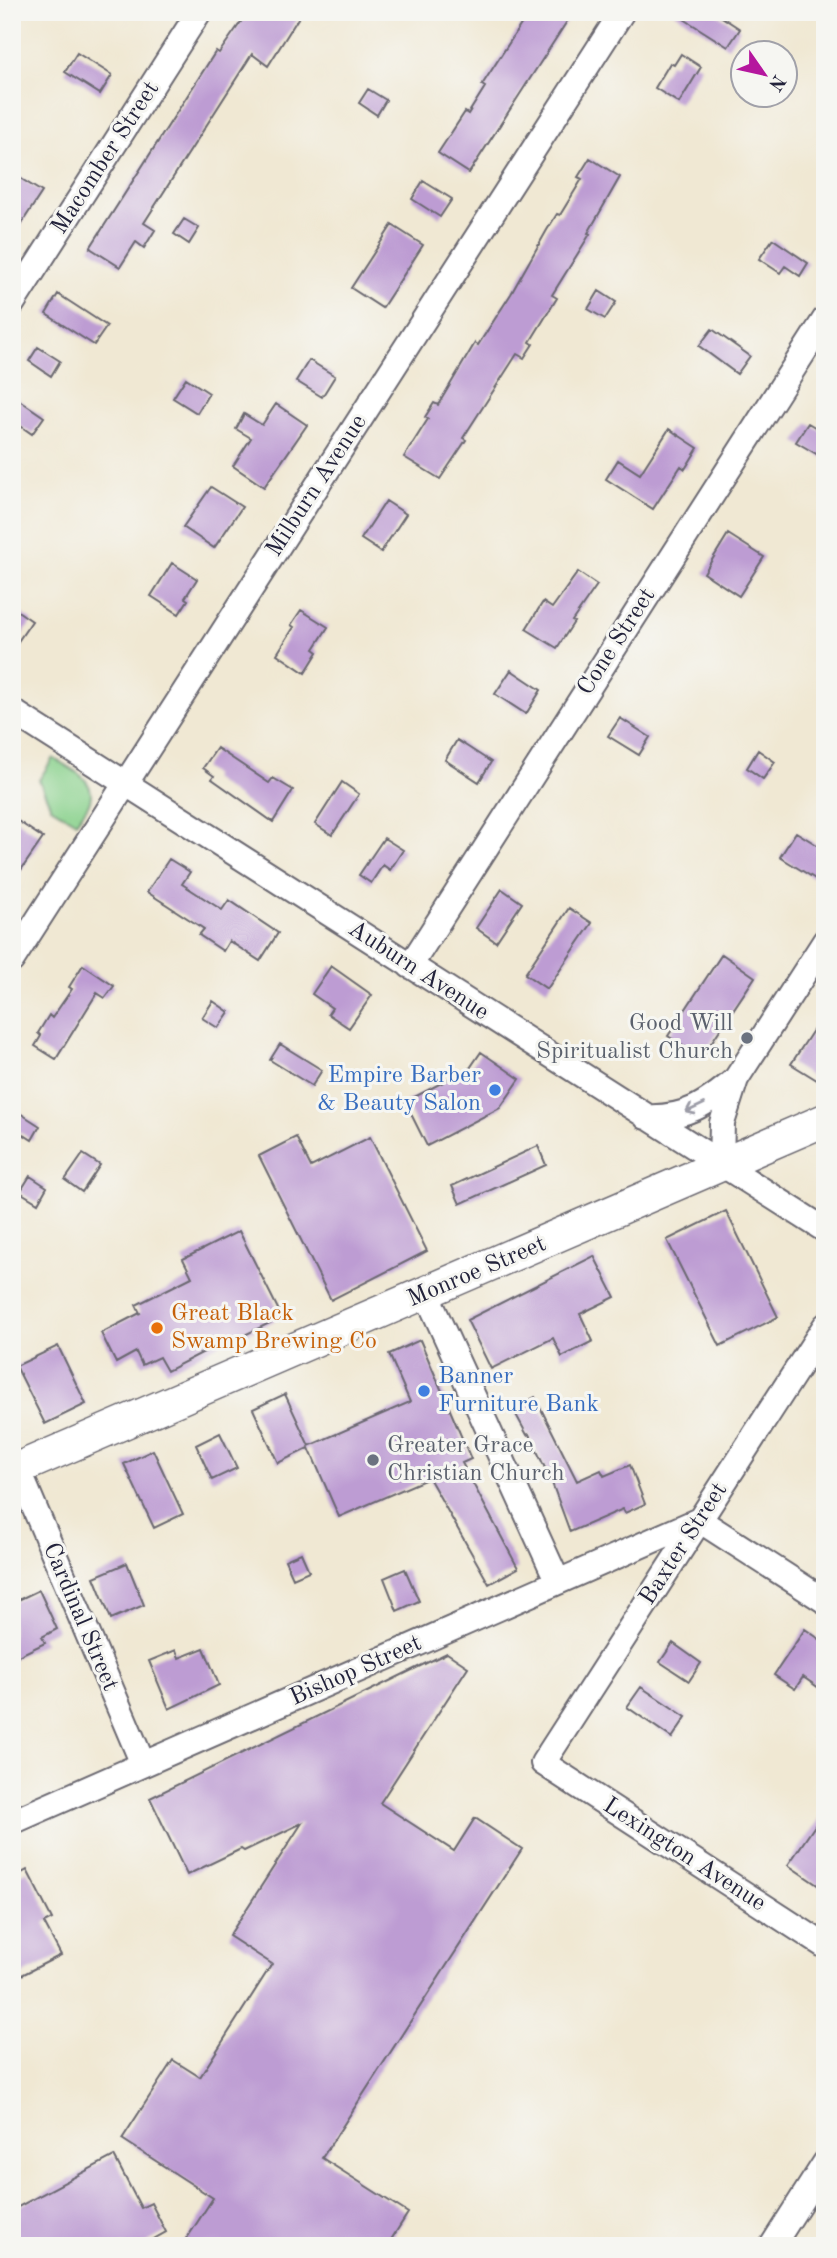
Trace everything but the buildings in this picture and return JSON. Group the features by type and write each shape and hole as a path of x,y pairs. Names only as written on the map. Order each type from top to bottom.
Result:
{"main road":[{"name":"Monroe Street","path":"15,1470 825,1120"}],"street":[{"name":"Macomber Street","path":"12,304 199,12"},
{"name":"Milburn Avenue","path":"12,960 622,12"},
{"name":"Cone Street","path":"410,966 825,319"},
{"name":"Auburn Avenue","path":"12,712 825,1230"},
{"path":"721,1165 722,1123 736,1079 825,941"},
{"path":"646,1117 666,1118 685,1113 702,1105 736,1079"},
{"path":"426,1293 558,1582"},
{"name":"Baxter Street","path":"543,1763 825,1326"},
{"name":"Cardinal Street","path":"15,1470 143,1764"},
{"path":"699,1520 825,1601"},
{"name":"Bishop Street","path":"12,1822 699,1520"},
{"name":"Lexington Avenue","path":"543,1763 825,1946"},
{"path":"772,2246 825,2163"}],"green space":[{"path":"53,758 81,776 90,788 89,803 76,822 51,807 39,780"}],"place":[{"name":"Good Will Spiritualist Church","path":"747,1038"},
{"name":"Empire Barber & Beauty Salon","path":"495,1090"},
{"name":"Great Black Swamp Brewing Co","path":"157,1328"},
{"name":"Banner Furniture Bank","path":"424,1391"},
{"name":"Greater Grace Christian Church","path":"373,1460"}]}
